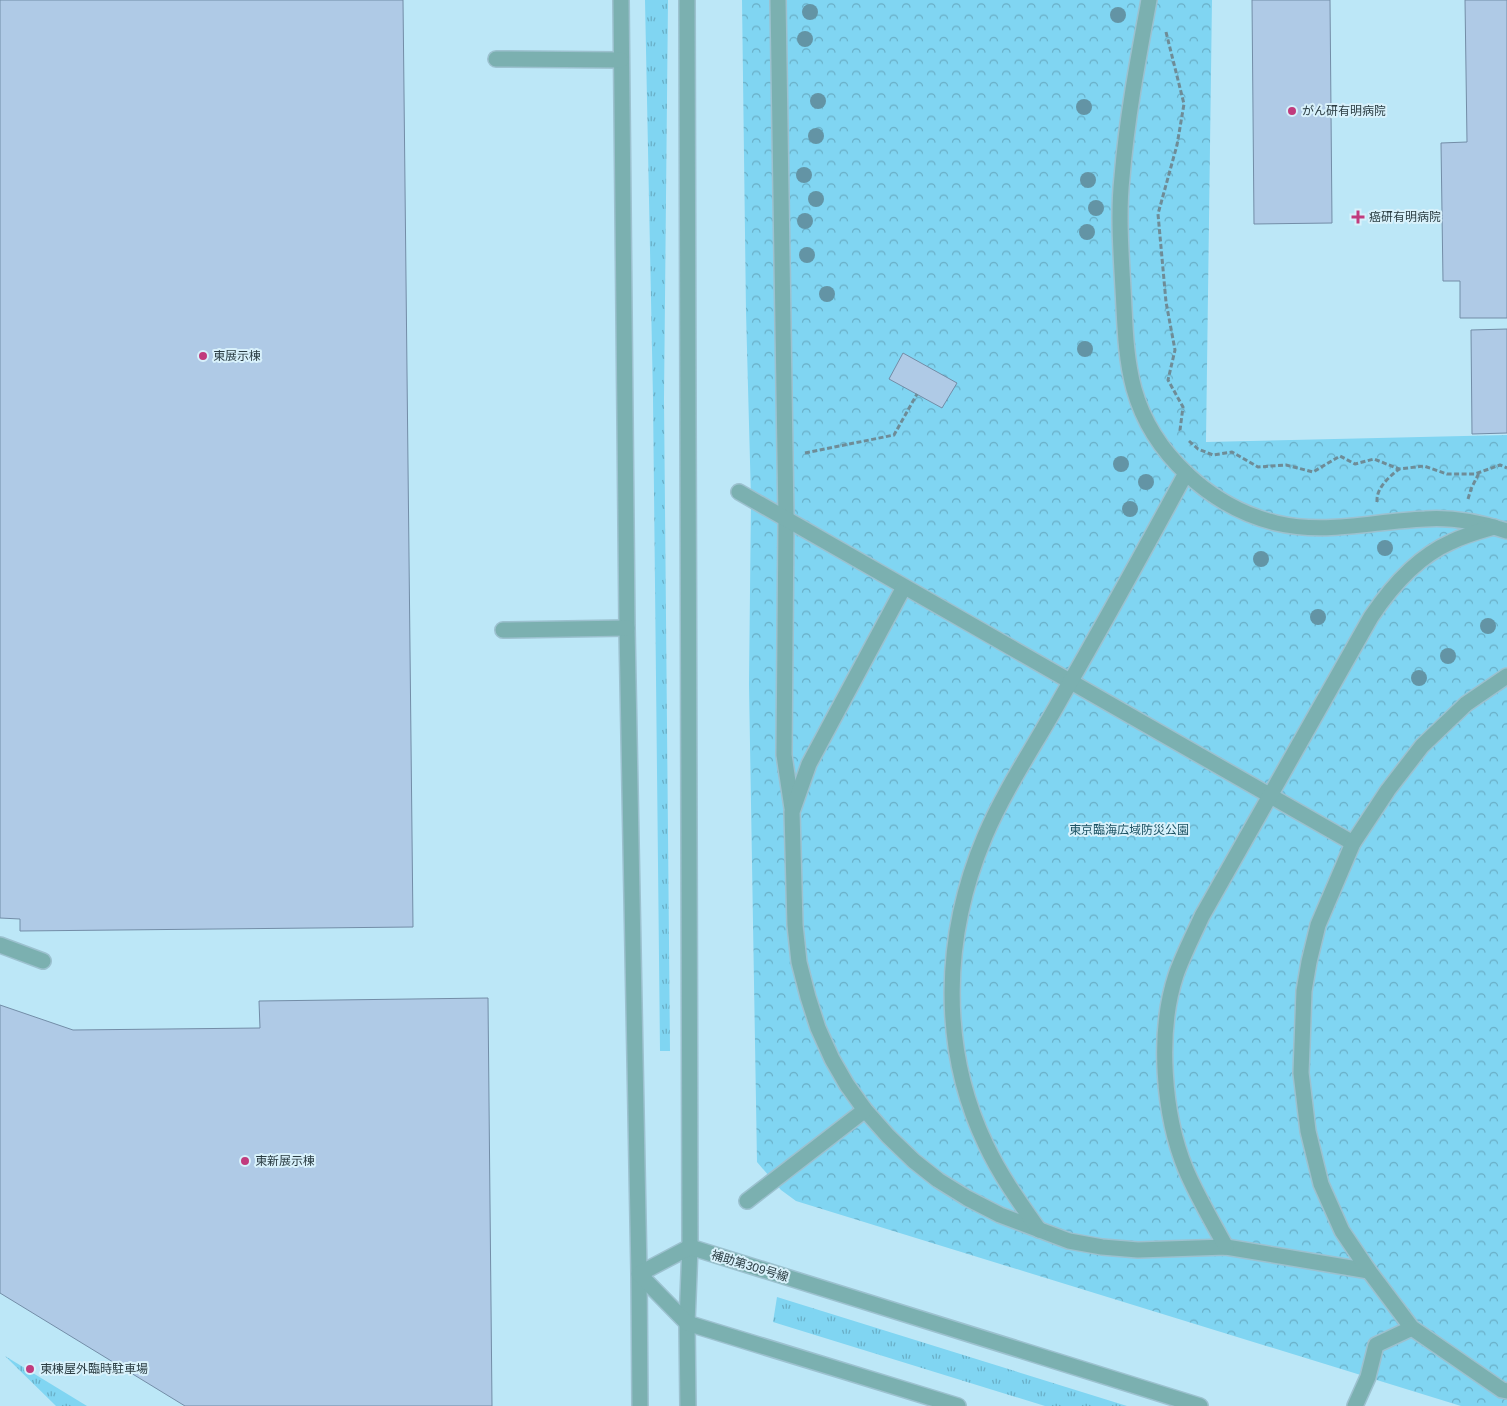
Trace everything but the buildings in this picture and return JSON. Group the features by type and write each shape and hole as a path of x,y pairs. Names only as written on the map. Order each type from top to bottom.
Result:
{"street":[{"path":"621,0 627,628 640,1274 640,1406"},
{"path":"687,0 690,1248 687,1324 688,1406"},
{"path":"778,0 786,519 784,755 792,812 795,926 799,962 818,1028 832,1059 847,1085 865,1110 914,1161 938,1180 1000,1215 1069,1241 1102,1247 1138,1250 1226,1247 1369,1271"},
{"path":"1149,1 1130,98 1122,178 1120,237 1126,344 1130,370 1141,409 1152,431 1163,447 1186,473 1206,491 1226,504 1274,522 1316,529 1427,519 1466,522 1501,529"},
{"path":"496,59 621,60"},
{"path":"1039,1230 986,1145 970,1106 955,1041 951,988 956,929 973,867 985,835 1001,803 1071,682 1186,473"},
{"path":"739,492 1353,843"},
{"path":"1226,1247 1185,1169 1170,1112 1165,1043 1169,1008 1176,976 1202,916 1383,598 1399,580 1431,553 1449,542 1501,529"},
{"path":"792,812 809,764 904,587"},
{"path":"503,630 627,628"},
{"path":"1507,676 1466,704 1422,746 1388,790 1353,843 1318,925 1309,962 1304,991 1301,1073 1308,1131 1321,1184 1342,1231 1369,1271 1412,1328 1502,1390 1507,1391"},
{"path":"0,944 43,961"},
{"path":"747,1200 865,1110"},
{"path":"640,1274 690,1248"},
{"name":"補助第309号線","path":"690,1248 1200,1406"},
{"path":"640,1274 687,1324 958,1406"},
{"path":"1355,1406 1368,1377 1376,1344 1412,1328"}],"path":[{"path":"1149,1 1162,16 1184,104 1177,145 1158,214 1166,302 1175,350 1168,380 1183,407 1180,430 1186,438 1198,449 1213,455 1232,452 1258,467 1286,465 1313,472 1340,456 1355,464 1374,459 1399,468 1424,466 1447,474 1480,472 1500,465 1507,468"},
{"path":"785,458 894,434 916,394"},
{"path":"1163,447 1186,438"},
{"path":"1378,523 1377,495 1387,480 1399,468"},
{"path":"1466,522 1464,514 1471,489 1480,472"}],"green space":[{"path":"645,0 668,0 664,399 670,1051 660,1051 653,399"},
{"name":"東京臨海広域防災公園","path":"742,0 1212,0 1206,442 1507,435 1507,1406 1461,1406 796,1201 781,1190 757,1162 749,684 751,499 746,312"},
{"path":"777,1297 1127,1406 1045,1406 773,1322"},
{"path":"5,1356 87,1406 56,1406"}],"place":[{"name":"がん研有明病院","path":"1292,111"},
{"name":"癌研有明病院","path":"1358,217"},
{"name":"東展示棟","path":"203,356"},
{"name":"東新展示棟","path":"245,1161"},
{"name":"東棟屋外臨時駐車場","path":"30,1369"}]}
